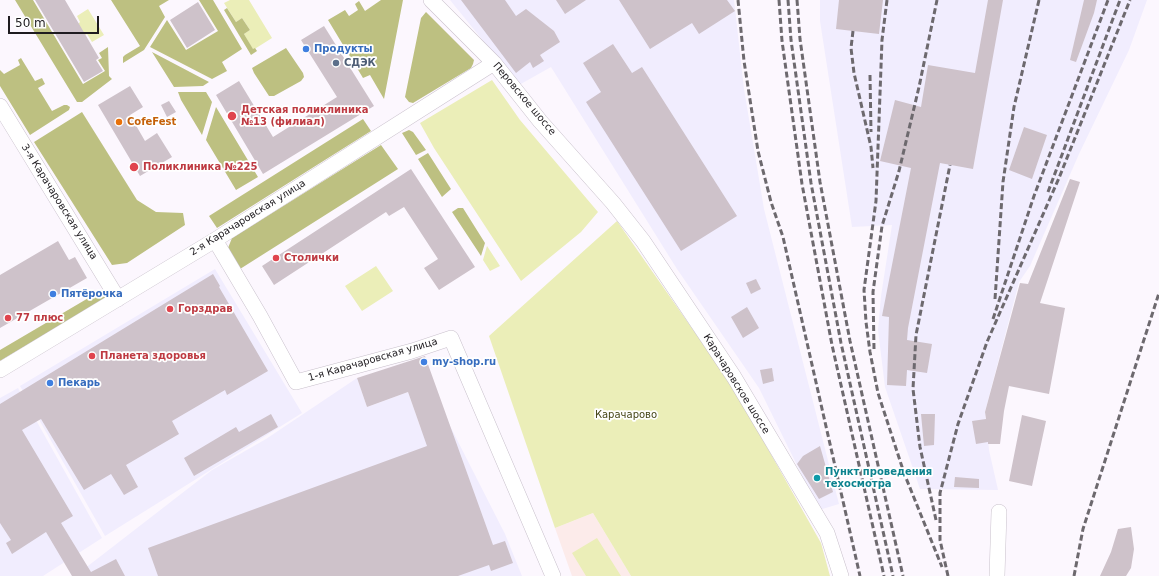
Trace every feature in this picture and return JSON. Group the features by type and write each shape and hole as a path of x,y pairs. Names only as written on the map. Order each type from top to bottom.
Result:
{"street":[{"name":"Перовское шоссе","path":"431,0 494,63 540,121 612,203"},
{"name":"2-я Карачаровская улица","path":"0,370 215,240 494,63"},
{"name":"3-я Карачаровская улица","path":"0,106 118,299"},
{"name":"Карачаровское шоссе","path":"612,203 643,242 734,377 827,533 841,576"},
{"name":"1-я Карачаровская улица","path":"215,240 260,316 296,382 412,351 451,338 553,576"},
{"path":"996,576 999,512"}],"shaded area":[{"path":"450,0 734,0 744,89 764,209 839,504 819,510 759,388 677,269 551,67 519,85"},
{"path":"820,0 1147,0 1129,50 1079,154 1030,266 1019,282 985,412 989,450 998,490 920,489 885,387 878,330 881,296 892,225 852,227 820,21"},
{"path":"215,269 302,413 105,536 20,386"},
{"path":"357,378 367,407 408,392 421,429 447,420 505,534 522,576 75,576 212,470 266,439"},
{"path":"18,388 102,538 43,576 0,576 0,398"},
{"path":"593,513 631,576 572,576 555,528"}],"green space":[{"path":"15,0 33,0 83,84 105,71 98,60 102,58 99,53 108,47 109,76 112,79 82,102 77,102"},
{"path":"111,0 169,0 159,6 165,17 144,50 123,63 123,57 125,55 140,46"},
{"path":"199,0 213,0 242,49 222,62 227,71 212,79 150,47 167,20 186,50 218,31"},
{"path":"230,0 249,0 272,38 253,50 244,34 250,30 242,18 236,22 224,3"},
{"path":"381,0 403,0 384,99 370,75 363,78 328,20 345,10 349,16 358,10 355,4 359,1 365,11"},
{"path":"227,8 236,22 242,18 250,30 244,34 253,49 255,48 257,51 251,55 224,10"},
{"path":"88,9 104,35 92,42 87,34 84,36 77,25 80,22 77,16"},
{"path":"426,12 474,60 471,68 413,103 409,102 405,97 421,18"},
{"path":"286,48 303,73 304,77 301,81 274,96 269,96 252,68"},
{"path":"152,52 209,82 203,86 174,87"},
{"path":"21,58 35,81 42,78 45,84 38,88 52,111 64,105 70,107 69,110 30,135 0,86 0,70 4,74 20,65 18,60"},
{"path":"492,80 520,120 598,212 581,232 521,281 434,148 420,123"},
{"path":"178,92 206,92 212,102 202,135 181,100"},
{"path":"216,107 258,177 236,190 206,140"},
{"path":"82,112 137,200 156,212 183,213 185,225 127,263 112,265 34,142"},
{"path":"363,119 371,131 217,228 209,216"},
{"path":"409,130 413,132 426,150 416,155 402,133"},
{"path":"381,145 398,169 240,269 228,248 232,238"},
{"path":"428,153 451,189 442,197 418,159"},
{"path":"458,208 463,208 485,243 481,256 452,212"},
{"name":"Карачарово","path":"617,221 733,387 821,543 830,576 631,576 593,513 555,528 489,336"},
{"path":"487,246 500,266 490,271 483,260"},
{"path":"376,266 393,291 362,311 345,286"},
{"path":"102,290 108,297 0,361 0,350"},
{"path":"597,538 621,576 586,576 572,553"}],"building":[{"path":"35,0 65,0 99,58 96,60 103,71 84,82"},
{"path":"461,0 505,0 516,16 526,9 554,31 560,42 540,55 544,61 533,68 530,62 516,73"},
{"path":"556,0 586,0 565,14"},
{"path":"619,0 727,0 735,11 699,34 692,23 650,49"},
{"path":"839,0 883,0 879,34 836,29"},
{"path":"988,0 1003,0 973,169 940,163 908,328 907,340 932,344 927,373 907,370 906,386 887,385 889,317 882,316 911,168 880,161 895,100 921,107 928,65 975,73"},
{"path":"1084,0 1097,0 1094,13 1076,62 1070,60"},
{"path":"198,2 215,30 187,48 170,20"},
{"path":"324,26 374,106 263,174 216,95 239,81 273,137 337,97 301,40"},
{"path":"613,44 632,73 642,67 737,216 681,251 586,102 601,92 583,63"},
{"path":"130,86 143,107 130,115 145,141 157,133 172,157 140,176 98,105"},
{"path":"169,101 176,112 167,117 161,105"},
{"path":"1024,127 1047,135 1032,179 1009,170"},
{"path":"411,169 475,267 439,290 424,268 438,259 404,207 389,216 386,212 274,285 262,266"},
{"path":"1070,179 1080,182 1040,303 1065,308 1049,394 1009,386 1000,444 988,444 988,442 976,444 972,421 986,419 985,412 1020,283 1028,284"},
{"path":"58,241 69,260 75,257 87,278 0,328 0,275"},
{"path":"213,274 268,371 227,395 225,390 172,421 179,434 126,465 138,487 124,495 111,474 84,490 41,419 22,430 73,516 61,523 91,572 116,559 125,576 72,576 46,532 12,554 6,543 11,540 0,523 0,404"},
{"path":"756,279 761,289 751,294 746,283"},
{"path":"747,307 759,328 743,338 731,317"},
{"path":"425,356 493,545 505,541 513,563 491,571 489,565 458,576 158,576 148,548 427,446 408,392 367,407 357,378"},
{"path":"772,368 774,381 763,384 760,370"},
{"path":"271,414 278,427 194,476 184,458 236,427 239,432"},
{"path":"921,414 935,414 934,445 924,446"},
{"path":"1022,415 1046,421 1032,486 1009,481"},
{"name":"Пункт проведения техосмотра","path":"820,446 833,492 819,499 797,464 803,456"},
{"path":"955,477 979,479 979,488 954,487"},
{"path":"1131,527 1134,549 1131,568 1126,576 1100,576 1111,552 1118,529"}],"railway":[{"path":"738,0 744,61 758,151 771,202 783,237 860,576"},
{"path":"779,0 782,41 802,184 832,345 884,576"},
{"path":"788,0 791,40 811,183 841,343 893,576"},
{"path":"797,0 800,39 820,182 850,341 903,576"},
{"path":"887,0 882,40 876,201 864,290 866,322 878,393 904,473 942,567"},
{"path":"874,349 873,292 882,226 899,171 919,87 937,0"},
{"path":"995,299 1003,182 1014,107 1039,0"},
{"path":"993,319 1034,196 1108,0"},
{"path":"1048,192 1120,0"},
{"path":"948,576 940,540 940,493 958,424 987,342 1059,178 1130,0"},
{"path":"853,31 851,48 854,73 871,147 873,168"},
{"path":"870,75 871,132"},
{"path":"936,520 920,447 913,389 916,335 950,165"},
{"path":"1074,576 1083,529 1159,293"}],"place":[{"name":"Продукты","path":"306,49"},
{"name":"СДЭК","path":"336,63"},
{"name":"Детская поликлиника №13 (филиал)","path":"232,116"},
{"name":"CofeFest","path":"119,122"},
{"name":"Поликлиника №225","path":"134,167"},
{"name":"Столички","path":"276,258"},
{"name":"Пятёрочка","path":"53,294"},
{"name":"Горздрав","path":"170,309"},
{"name":"77 плюс","path":"8,318"},
{"name":"Планета здоровья","path":"92,356"},
{"name":"my-shop.ru","path":"424,362"},
{"name":"Пекарь","path":"50,383"},
{"name":"Пункт проведения техосмотра","path":"817,478"}]}
